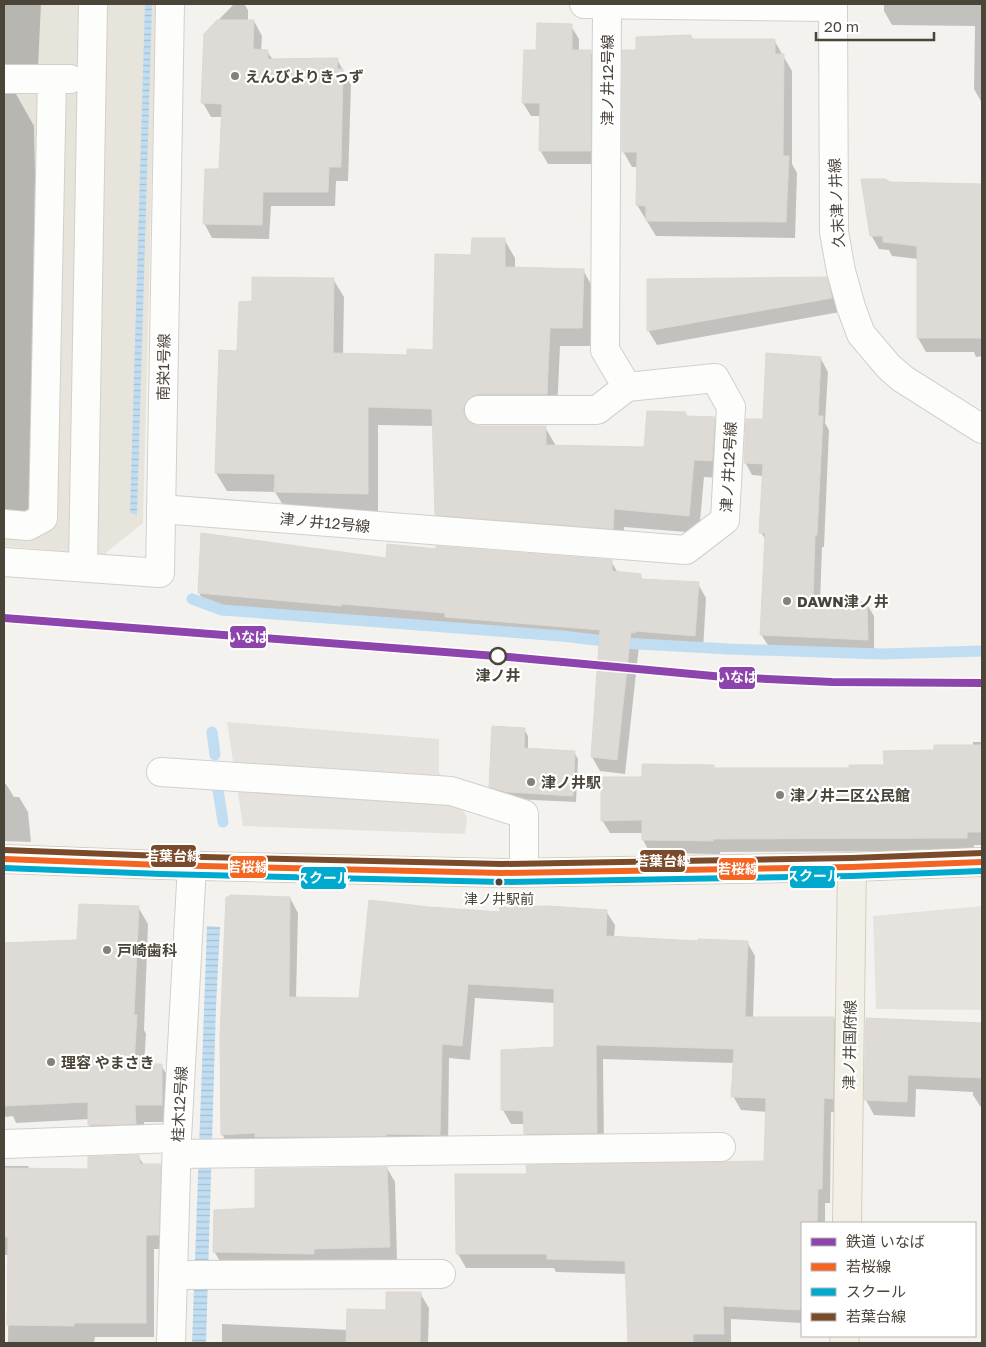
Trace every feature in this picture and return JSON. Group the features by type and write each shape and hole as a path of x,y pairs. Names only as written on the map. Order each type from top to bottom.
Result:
{"main road":[{"path":"4,859 524,872 852,867 982,862"},
{"name":"津ノ井国府線","path":"847,1222 852,867"}],"street":[{"path":"82,568 93,4"},
{"name":"南栄1号線","path":"4,562 160,573 170,4"},
{"path":"596,4 833,6"},
{"name":"津ノ井12号線","path":"161,509 686,550 725,520 731,407 715,378 627,387 604,350 596,4"},
{"name":"久末津ノ井線","path":"833,6 834,232 841,271 851,307 861,334 889,367 903,379 982,428"},
{"path":"4,79 92,80"},
{"path":"4,524 28,526 43,518 52,79"},
{"path":"479,410 597,410 627,387"},
{"path":"161,772 451,791 524,814 524,872"},
{"name":"桂木12号線","path":"171,1343 177,1146 192,865"},
{"path":"4,1144 722,1147"},
{"path":"173,1275 440,1274"}],"shaded area":[{"path":"4,4 156,4 143,523 103,555 4,546"},
{"path":"227,722 439,739 439,772 467,817 465,834 243,826"},
{"path":"982,906 982,1010 876,1009 873,916"}],"water":[{"path":"145,4 152,4 137,515 130,513"},
{"path":"207,926 220,927 206,1343 192,1343"}],"building":[{"path":"217,20 254,20 253,49 268,50 268,59 338,58 337,69 343,69 341,167 329,167 328,192 263,192 262,225 203,224 205,169 219,169 222,104 201,103 204,34"},
{"path":"537,23 572,24 572,50 591,50 591,151 539,151 540,103 522,103 524,50 536,50"},
{"path":"691,35 691,39 775,39 775,54 784,54 783,156 789,156 786,222 646,221 646,206 636,205 637,152 622,152 622,50 636,50 636,37"},
{"path":"861,179 885,179 890,182 982,184 982,338 917,338 917,246 883,242 883,236 870,236"},
{"path":"472,238 505,238 505,267 584,269 582,328 550,328 547,394 479,394 472,396 465,403 463,410 466,418 472,424 479,426 546,426 546,445 644,447 647,411 686,412 686,416 715,417 712,461 694,460 689,516 614,509 613,529 435,515 432,409 368,407 368,494 274,492 275,474 215,473 219,350 237,351 239,302 252,301 252,277 334,278 333,353 407,355 407,349 433,350 435,254 471,255"},
{"path":"827,277 832,298 647,331 647,279"},
{"path":"766,353 821,357 818,416 823,416 817,535 815,535 813,602 867,602 868,640 760,635 765,533 759,533 763,464 744,463 746,419 763,419"},
{"path":"201,533 386,558 387,544 436,549 436,546 612,560 612,571 641,574 641,579 699,582 695,636 631,632 617,760 591,757 600,630 445,617 445,613 198,593"},
{"name":"津ノ井駅","path":"492,726 525,728 524,748 575,751 573,796 507,792 489,787"},
{"path":"934,745 982,745 982,832 967,832 967,838 642,840 642,820 601,821 601,777 642,777 642,764 714,765 714,768 849,768 849,765 884,765 883,751 934,750"},
{"path":"230,895 290,897 289,997 359,998 369,900 500,912 500,907 548,906 607,910 606,936 698,941 698,939 748,941 745,1017 834,1017 833,1099 824,1098 822,1189 818,1189 817,1222 801,1222 801,1310 723,1306 724,1334 693,1334 693,1343 628,1343 625,1261 547,1259 547,1254 456,1254 455,1174 527,1174 526,1165 764,1161 766,1098 731,1097 734,1049 596,1045 597,1133 524,1134 523,1111 501,1110 501,1050 554,1047 554,989 468,984 462,1046 442,1044 440,1135 386,1134 386,1136 255,1137 255,1133 221,1135 220,1034 226,897"},
{"path":"79,904 139,906 134,1015 137,1015 134,1064 162,1064 162,1105 135,1105 136,1124 88,1125 88,1102 5,1106 4,943 77,940"},
{"path":"866,1018 982,1023 982,1078 908,1075 907,1102 864,1100"},
{"path":"139,1155 140,1164 161,1164 159,1235 146,1235 146,1323 74,1323 74,1326 7,1325 8,1237 4,1237 4,1168 88,1169 88,1157"},
{"path":"387,1167 390,1247 314,1249 314,1254 213,1252 214,1210 255,1208 255,1169"},
{"path":"386,1292 421,1292 420,1343 346,1343 347,1309 386,1310"}],"waterway":[{"path":"192,599 222,610 562,636 621,643 882,654 982,651"},
{"path":"212,732 215,755"},
{"path":"218,790 223,822"}],"rail line":[{"name":"いなば","path":"4,618 509,657 724,677 832,682 982,683"}],"transit line":[{"name":"若葉台線","path":"4,850 162,856 502,864 852,858 982,853"},
{"name":"若桜線","path":"4,859 162,865 502,873 852,867 982,862"},
{"name":"スクール","path":"4,868 162,874 502,882 852,876 982,871"}],"place":[{"name":"えんびよりきっず","path":"235,76"},
{"name":"DAWN津ノ井","path":"787,601"},
{"name":"津ノ井","path":"498,656"},
{"name":"津ノ井駅","path":"531,782"},
{"name":"津ノ井二区公民館","path":"780,795"},
{"name":"津ノ井駅前","path":"499,882"},
{"name":"戸崎歯科","path":"107,950"},
{"name":"理容 やまさき","path":"51,1062"}]}
